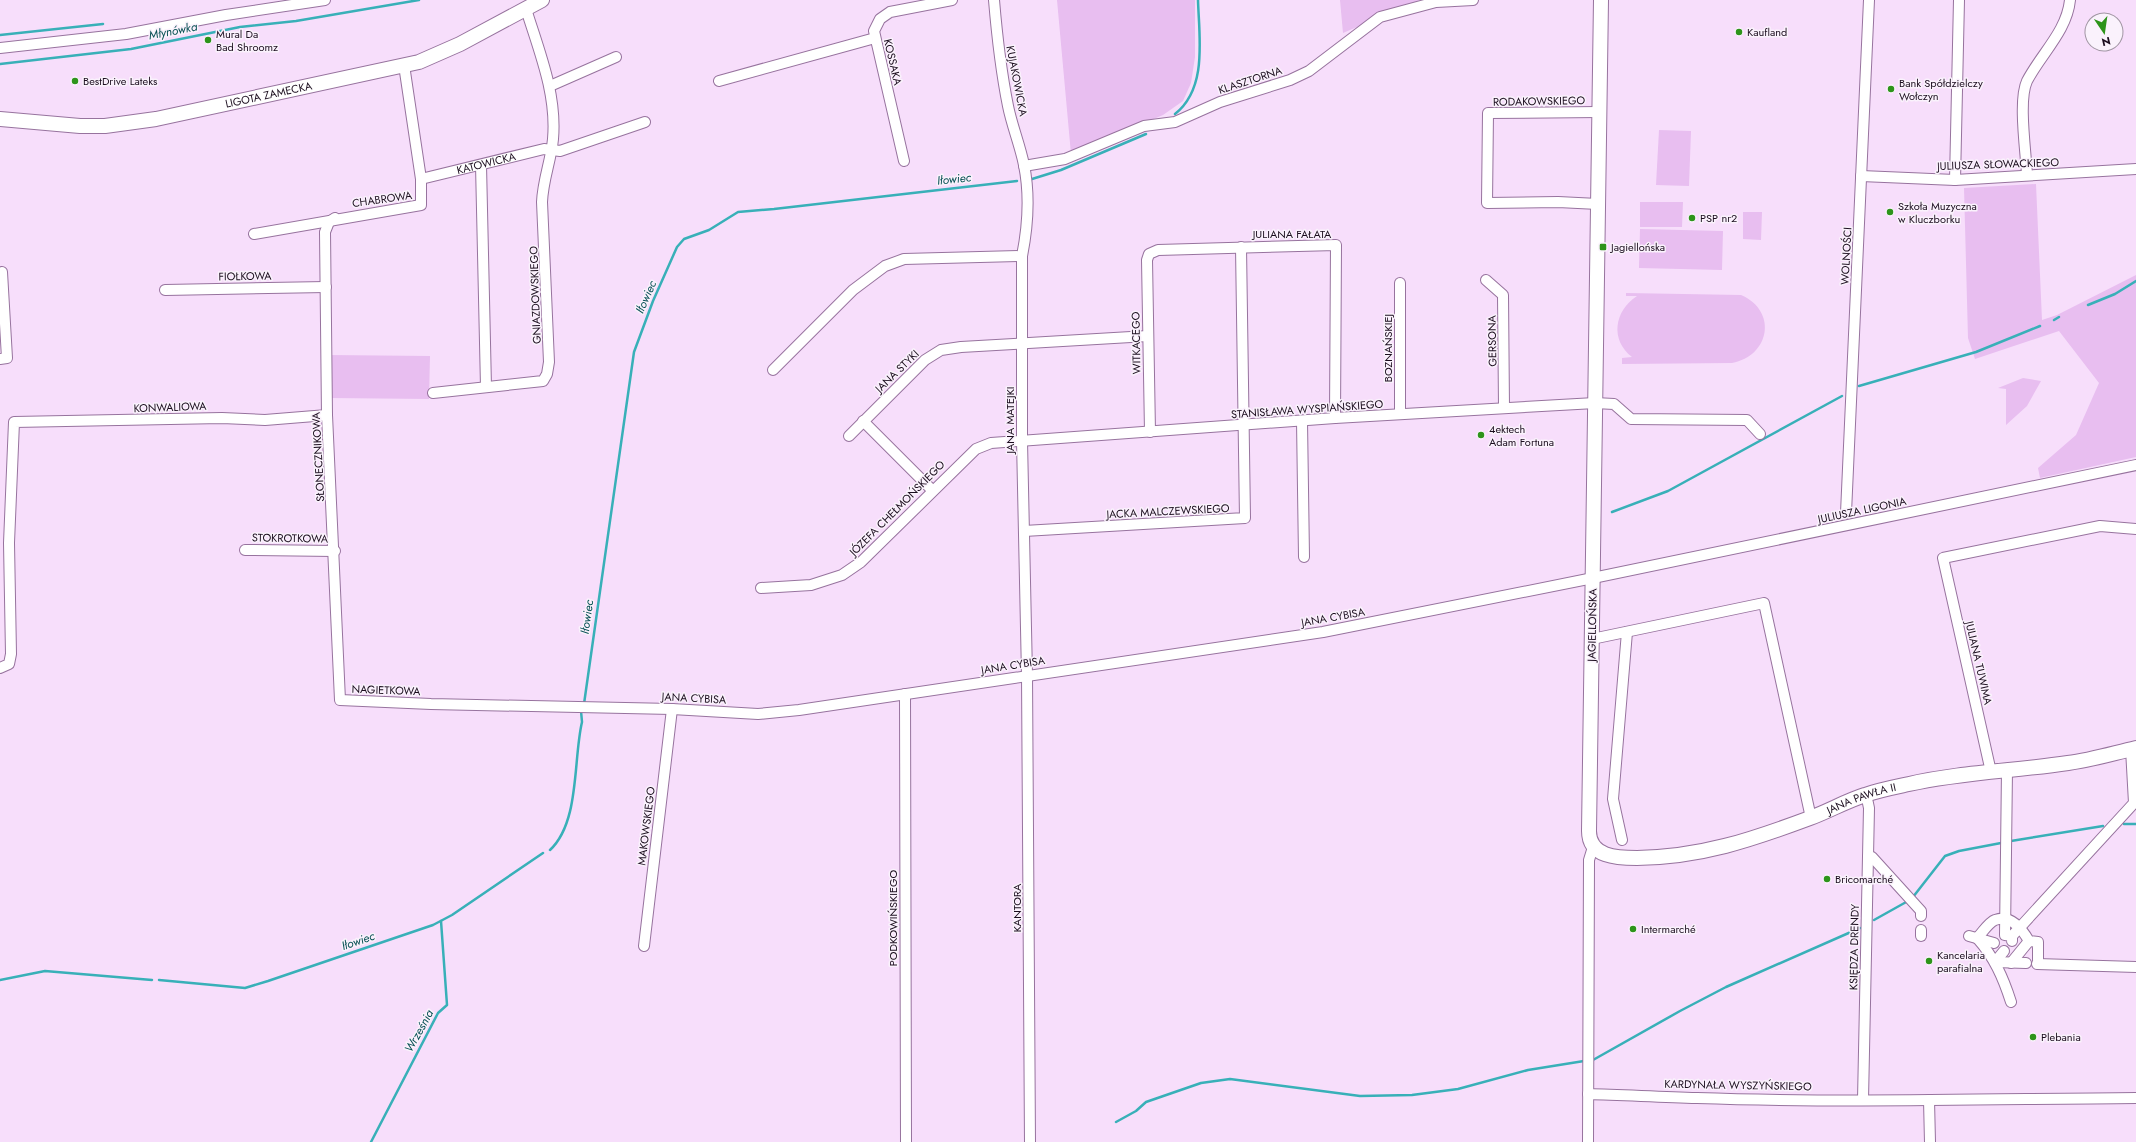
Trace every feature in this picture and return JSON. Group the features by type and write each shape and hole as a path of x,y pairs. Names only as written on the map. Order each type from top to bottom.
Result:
{"street":[{"path":"0,48 126,34 226,15 325,0"},
{"path":"542,0 526,9 550,86 553,110 553,139 551,150"},
{"name":"KOSSAKA","path":"904,162 874,31 880,19 890,12 952,0"},
{"name":"KUJAKOWICKA","path":"994,0 998,55 1008,107 1024,166"},
{"name":"KLASZTORNA","path":"1024,166 1065,159 1144,126 1175,122 1220,102 1290,80 1309,71 1380,17 1436,2 1473,0"},
{"name":"JAGIELLOŃSKA","path":"1593,847 1589,839 1589,831 1601,0"},
{"name":"WOLNOŚCI","path":"1846,512 1869,0"},
{"path":"1955,180 1959,0"},
{"path":"2027,176 2022,95 2027,81 2064,23 2070,0"},
{"name":"LIGOTA ZAMECKA","path":"0,118 80,126 128,123 162,118 404,65 440,54 526,9"},
{"path":"719,82 875,38"},
{"path":"550,86 616,57"},
{"name":"CHABROWA","path":"254,234 335,218 421,205 421,179 404,65"},
{"name":"RODAKOWSKIEGO","path":"1598,204 1486,203 1488,113 1599,112"},
{"name":"KATOWICKA","path":"421,179 544,149 560,152 645,122"},
{"name":"GNIAZDOWSKIEGO","path":"433,393 543,381 547,374 549,362 542,202 543,184 551,150"},
{"path":"480,165 486,387"},
{"name":"JANA MATEJKI","path":"1024,166 1028,228 1022,256 1022,441 1028,675"},
{"name":"JULIUSZA SŁOWACKIEGO","path":"1861,176 1955,180 2136,169"},
{"name":"SŁONECZNIKOWA","path":"335,218 329,222 325,232 328,415 335,551 340,700"},
{"name":"JULIANA FAŁATA","path":"1149,254 1158,250 1336,245 1335,418"},
{"path":"1241,247 1244,425"},
{"name":"WITKACEGO","path":"1149,254 1147,260 1150,432"},
{"path":"773,370 854,290 885,266 904,259 1022,256"},
{"path":"0,359 7,358 2,272"},
{"name":"GERSONA","path":"1486,280 1503,295 1504,408"},
{"name":"BOZNAŃSKIEJ","path":"1400,283 1400,414"},
{"name":"FIOŁKOWA","path":"165,290 326,287"},
{"name":"JANA STYKI","path":"849,436 925,360 941,350 961,347 1022,345 1148,336"},
{"path":"1595,403 1614,404 1632,419 1747,420 1760,434"},
{"name":"STANISŁAWA WYSPIAŃSKIEGO","path":"1022,441 1302,420 1595,403"},
{"name":"KONWALIOWA","path":"0,668 9,664 11,654 10,544 14,422 222,418 265,420 328,415"},
{"path":"1302,420 1304,557"},
{"path":"863,421 932,490"},
{"name":"JACKA MALCZEWSKIEGO","path":"1024,531 1245,518 1244,425"},
{"name":"JÓZEFA CHEŁMOŃSKIEGO","path":"762,588 811,585 842,575 860,562 932,490 976,449 991,443 1022,441"},
{"name":"JULIUSZA LIGONIA","path":"1593,578 2136,465"},
{"name":"JULIANA TUWIMA","path":"1992,772 1943,558 2100,526 2136,529"},
{"name":"STOKROTKOWA","path":"245,550 335,551"},
{"name":"JANA CYBISA","path":"431,704 672,709 758,714 778,713 1323,632 1593,578"},
{"path":"1592,639 1764,603 1811,818"},
{"path":"1622,840 1613,799 1627,632"},
{"name":"KANTORA","path":"1028,675 1030,1142"},
{"name":"PODKOWIŃSKIEGO","path":"905,694 906,1142"},
{"name":"NAGIETKOWA","path":"340,700 431,704"},
{"name":"MAKOWSKIEGO","path":"644,946 672,709"},
{"path":"2007,770 2005,935 2012,939 2020,926 2135,804 2133,749"},
{"name":"JANA PAWŁA II","path":"1593,847 1602,854 1616,858 1661,858 1716,850 1811,818 1866,794 1912,784 2007,770 2070,763 2133,749"},
{"name":"KSIĘDZA DRENDY","path":"1863,1100 1868,857 1868,808 1866,794"},
{"path":"1588,1142 1589,860 1593,847"},
{"path":"1868,857 1872,857 1921,911 1921,916"},
{"path":"1973,937 1994,920 2006,919 2020,926 2029,941"},
{"path":"1973,937 1994,943"},
{"path":"1973,937 1995,962 2004,979 2012,1002"},
{"path":"2029,941 2038,942 2037,962 2136,967"},
{"path":"2011,963 2029,941"},
{"path":"1995,962 2004,951"},
{"path":"1995,962 2026,963"},
{"name":"KARDYNAŁA WYSZYŃSKIEGO","path":"1588,1094 1650,1095 1696,1098 1863,1100 2136,1098"},
{"path":"1929,1100 1930,1142"}],"shaded area":[{"path":"1057,0 1195,0 1195,57 1191,83 1183,101 1163,115 1071,154"},
{"path":"1340,0 1420,0 1343,33"},
{"path":"1659,130 1691,131 1689,186 1656,185"},
{"path":"2036,184 2042,320 2057,315 2136,275 2136,457 2040,478 2038,468 2076,435 2099,383 2059,331 1975,359 1968,338 1964,188"},
{"path":"1640,202 1683,202 1682,227 1640,227"},
{"path":"1743,212 1762,212 1761,240 1743,239"},
{"path":"1640,229 1723,231 1722,270 1639,268"},
{"path":"1626,293 1741,295 1753,302 1761,311 1765,332 1761,343 1755,352 1745,359 1732,363 1622,364 1622,358 1632,357 1620,342 1618,326 1623,309 1637,296 1626,296"},
{"path":"329,355 430,356 429,399 330,398"},
{"path":"2023,378 2041,381 2027,406 2006,425 2006,389 1998,388"}],"waterway":[{"name":"Młynówka","path":"0,64 131,49 240,27 296,21 419,0"},
{"name":"Iłowiec","path":"1175,114 1186,103 1193,90 1197,76 1200,45 1198,0"},
{"path":"0,35 103,24"},
{"name":"Iłowiec","path":"1032,179 1061,170 1146,134"},
{"name":"Iłowiec","path":"584,704 634,352 653,301 677,247 684,239 709,230 738,212 1017,181"},
{"path":"2088,305 2115,294 2136,281"},
{"path":"2054,320 2059,317"},
{"path":"1859,386 1976,352 2040,326"},
{"path":"1612,512 1668,491 1842,396"},
{"name":"Iłowiec","path":"550,850 560,838 571,807 582,722 581,711"},
{"path":"2124,824 2136,824"},
{"path":"2011,841 2103,826"},
{"path":"1913,897 1945,856 1959,851 2001,843"},
{"name":"Iłowiec","path":"159,980 245,988 268,981 433,925 452,915 543,853"},
{"path":"1874,920 1908,901"},
{"name":"Września","path":"371,1142 438,1013 447,1005 441,921"},
{"path":"1593,1060 1726,987 1860,928"},
{"name":"Iłowiec","path":"0,980 45,971 152,980"},
{"path":"1116,1122 1136,1111 1146,1102 1201,1083 1230,1079 1360,1096 1412,1095 1458,1089 1528,1070 1584,1061"}],"place":[{"name":"Kaufland","path":"1739,32"},
{"name":"Mural Da Bad Shroomz","path":"208,40"},
{"name":"BestDrive Lateks","path":"75,81"},
{"name":"Bank Spółdzielczy Wołczyn","path":"1891,89"},
{"name":"Szkoła Muzyczna w Kluczborku","path":"1890,212"},
{"name":"PSP nr2","path":"1692,218"},
{"name":"Jagiellońska","path":"1603,247"},
{"name":"4ektech Adam Fortuna","path":"1481,435"},
{"name":"Bricomarché","path":"1827,879"},
{"name":"Intermarché","path":"1633,929"},
{"name":"Kancelaria parafialna","path":"1929,961"},
{"name":"Plebania","path":"2033,1037"}]}
